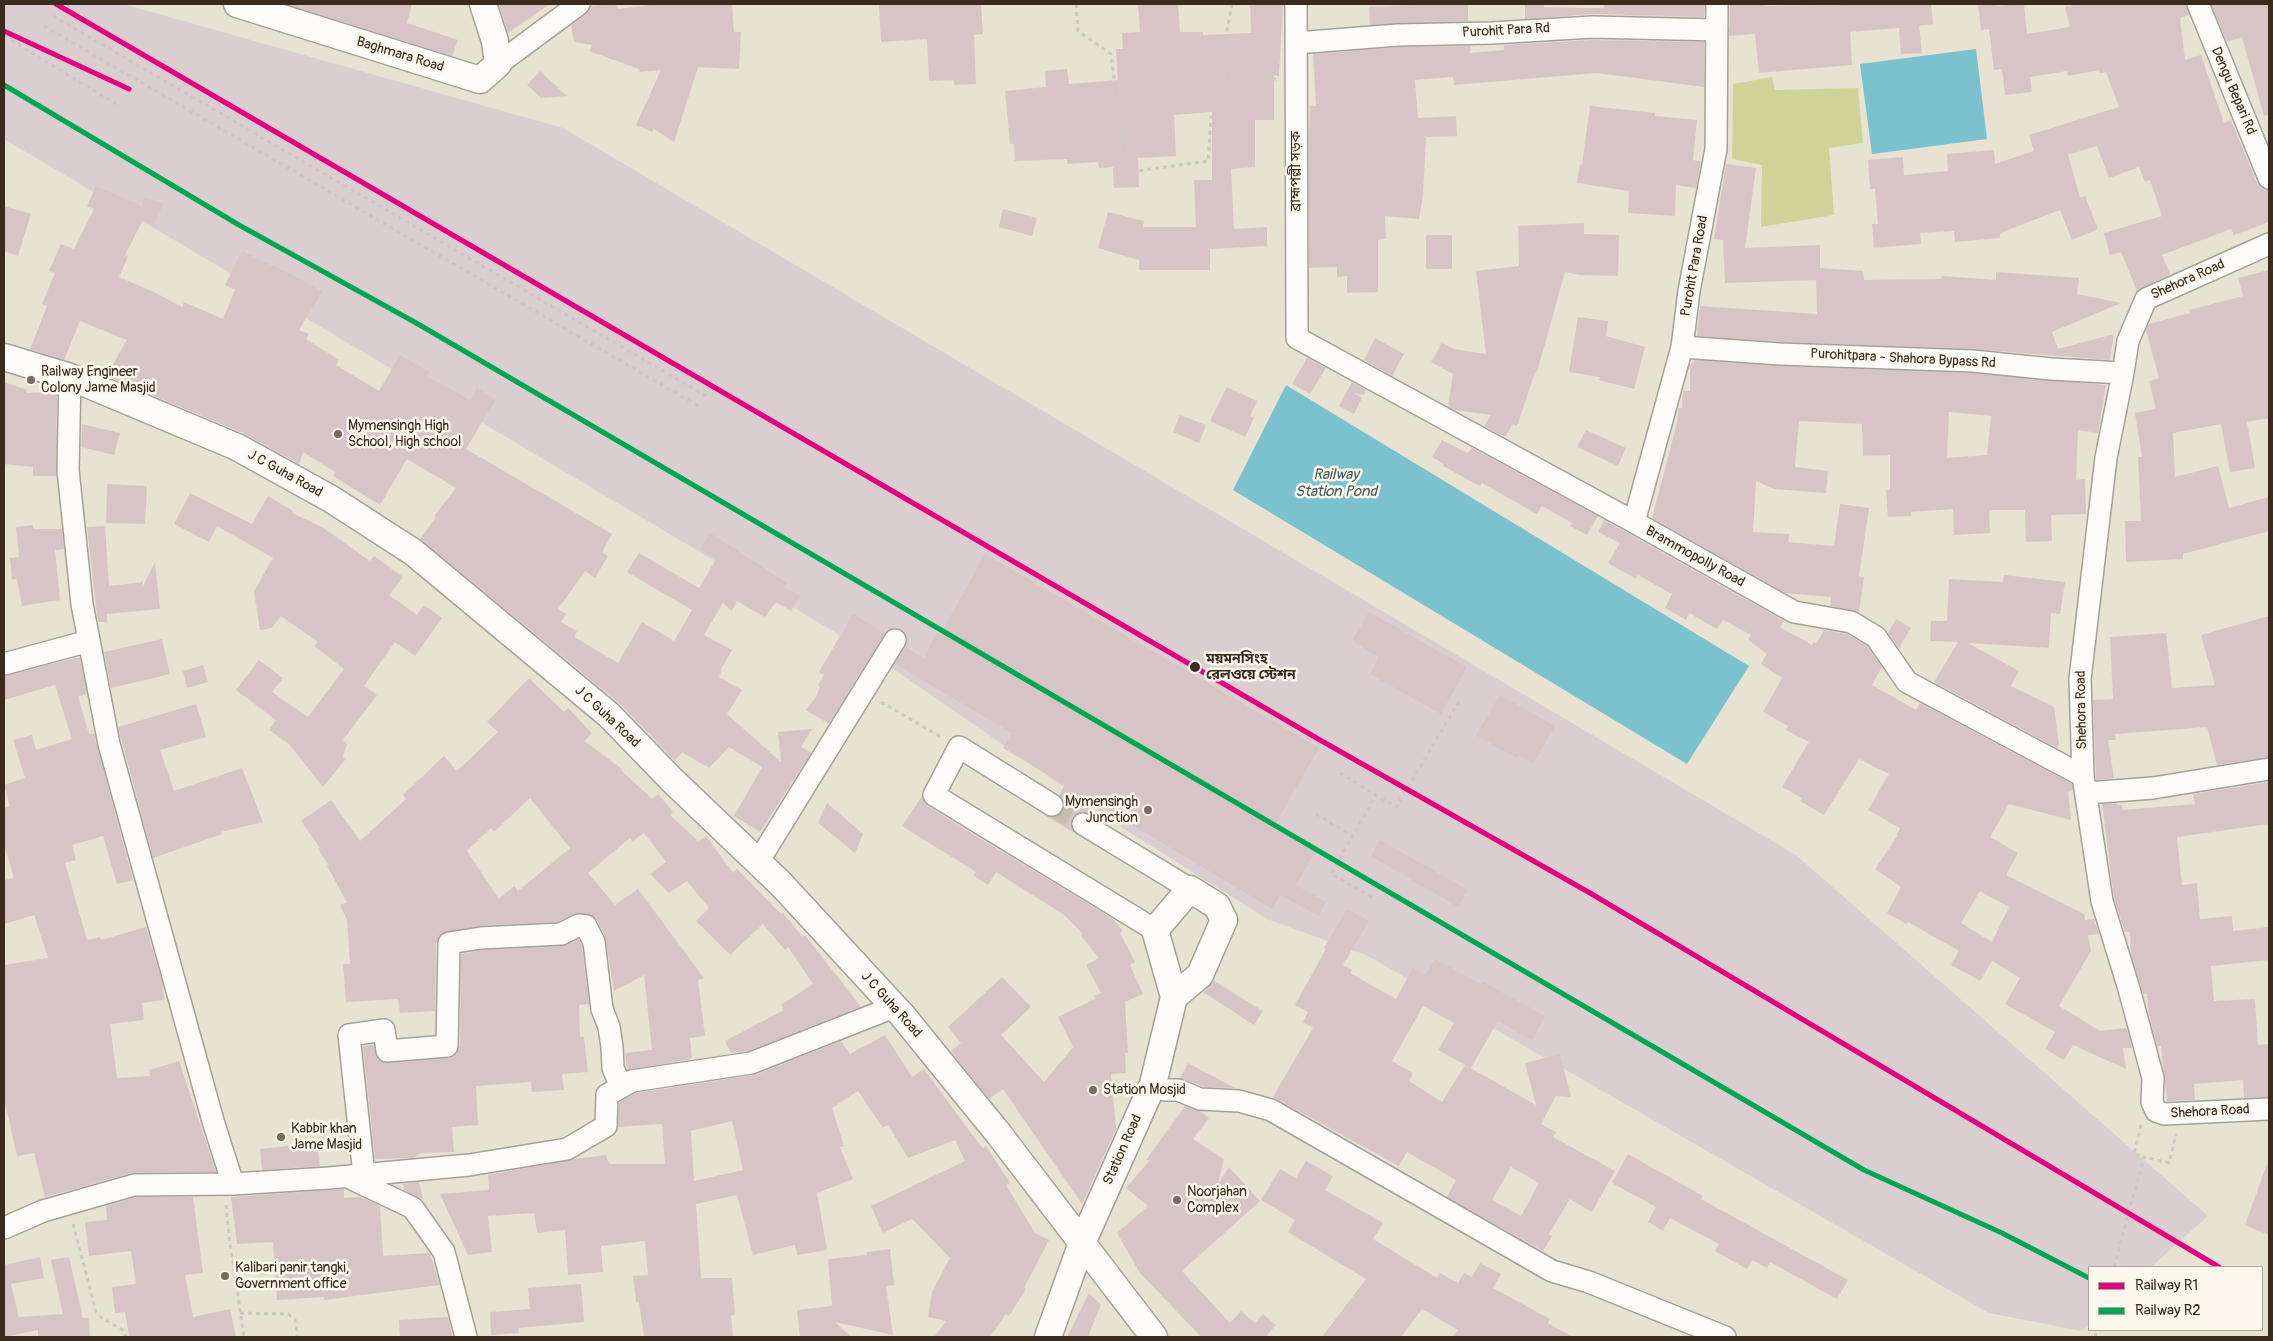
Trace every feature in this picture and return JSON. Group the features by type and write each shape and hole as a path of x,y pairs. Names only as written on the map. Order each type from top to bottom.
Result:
{"street":[{"name":"Baghmara Road","path":"237,4 480,80 498,64"},
{"path":"483,4 496,41 498,64"},
{"path":"498,64 580,4"},
{"name":"ব্রাহ্মপল্লী সড়ক","path":"1296,4 1297,338"},
{"name":"Purohit Para Road","path":"1634,522 1682,347 1689,291 1716,149 1717,4"},
{"name":"Dengu Bepari Rd","path":"2198,4 2269,178"},
{"name":"Purohit Para Rd","path":"1296,43 1398,35 1492,33 1593,26 1717,30"},
{"name":"Shehora Road","path":"2269,244 2146,299 2128,341 2124,373 2106,458 2080,679 2085,784 2102,902 2130,989 2153,1078 2152,1102 2156,1111 2164,1114 2269,1109"},
{"name":"Brammopolly Road","path":"1297,338 1634,522 1794,612 1852,622 1876,637 1907,682 2085,784"},
{"name":"Purohitpara - Shahora Bypass Rd","path":"1682,347 1780,354 1973,361 2051,369 2124,373"},
{"name":"J C Guha Road","path":"4,357 70,376 237,448 331,499 413,552 609,715 672,780 758,862 894,1007 998,1133 1154,1337"},
{"path":"70,376 68,470 82,604 109,744 213,1120 229,1185"},
{"path":"758,862 895,640"},
{"path":"4,664 89,641"},
{"path":"1052,805 959,747 934,795 1155,930 1190,889"},
{"path":"2085,784 2154,788 2269,769"},
{"path":"1083,824 1217,906 1224,920 1200,976 1174,997"},
{"path":"356,1176 349,1035 384,1030 387,1051 447,1046 450,943 481,938 562,934 579,925 586,926 594,942 602,1009 609,1027 613,1068 621,1087"},
{"name":"Station Road","path":"1048,1337 1082,1243 1153,1084 1174,997 1155,930"},
{"path":"4,1228 43,1211 134,1185 229,1185 356,1176 468,1165 567,1149 606,1126 607,1096 632,1081 751,1063 894,1007"},
{"path":"1153,1084 1165,1090 1178,1090 1200,1099 1239,1101 1271,1110 1552,1271 1589,1282 1725,1337"},
{"path":"356,1176 413,1208 444,1252 466,1337"}],"path":[{"path":"1076,4 1078,31 1111,54 1122,138 1128,163 1137,171 1208,161 1211,117 1239,114 1227,76 1226,36 1232,4"},
{"path":"53,16 708,396"},
{"path":"44,26 700,407"},
{"path":"4,36 116,104"},
{"path":"1227,76 1296,80"},
{"path":"863,692 959,747"},
{"path":"1340,773 1396,807 1459,702"},
{"path":"1372,897 1331,874 1376,795"},
{"path":"1316,814 1352,836"},
{"path":"2141,1126 2134,1154 2144,1158 2169,1163 2176,1138"},
{"path":"2114,1266 2144,1158"},
{"path":"229,1185 229,1236 244,1337"},
{"path":"68,1204 96,1312 102,1318 123,1330 126,1337"},
{"path":"240,1313 288,1314 296,1321 297,1337"}],"shaded area":[{"path":"4,4 123,4 563,128 1796,855 2208,1216 2152,1266 2088,1266 2088,1325 2082,1331 1989,1313 1366,955 1267,919 1126,830 895,670 833,631 4,139"}],"green space":[{"path":"1772,77 1775,90 1858,88 1863,143 1829,148 1834,215 1761,227 1762,165 1732,159 1733,84"}],"water":[{"path":"1976,49 1987,139 1872,154 1860,64"},
{"name":"Railway Station Pond","path":"1286,385 1749,666 1687,764 1233,490"}],"building":[{"path":"286,4 412,4 407,23 458,40 452,56"},
{"path":"499,4 550,4 508,33"},
{"path":"617,4 618,9 658,4 732,4 734,32 741,32 739,69 698,67 674,142 654,129 652,132 636,125 661,70 640,72 639,69 589,51 592,45 574,42 571,25 586,14 591,6"},
{"path":"981,4 983,34 974,35 976,84 954,85 954,80 929,81 927,39 881,42 879,5"},
{"path":"1138,4 1178,4 1180,32 1203,32 1203,35 1251,33 1250,4 1283,4 1279,76 1274,75 1274,120 1255,120 1255,167 1231,169 1234,229 1267,227 1267,246 1210,249 1210,270 1139,270 1139,260 1098,248 1108,212 1144,221 1143,227 1196,227 1194,180 1212,180 1212,112 1174,115 1176,156 1138,158 1139,187 1114,188 1113,167 1099,168 1098,162 1067,164 1067,159 1015,161 1014,144 1010,144 1005,91 1046,87 1045,71 1067,69 1069,84 1118,80 1116,49 1123,49 1122,33 1140,32"},
{"path":"1468,4 1468,21 1370,25 1369,7"},
{"path":"1525,4 1544,4 1544,7 1604,8 1604,4 1705,4 1704,17 1593,14 1525,19"},
{"path":"1730,4 1764,4 1764,6 1931,4 1933,24 1919,26 1922,53 1901,54 1899,28 1850,32 1852,65 1759,73 1755,34 1729,36"},
{"path":"1978,4 1996,4 1997,6 2024,4 2027,34 2070,27 2065,7 2079,4 2186,4 2189,15 2180,18 2185,60 2201,55 2224,123 2231,120 2257,183 2262,188 2269,190 2269,222 2234,235 2231,229 2162,255 2170,274 2137,291 2121,252 2110,255 2104,233 2162,216 2150,180 2145,182 2139,167 2109,178 2097,146 2068,155 2080,198 2085,196 2098,229 2072,240 2060,210 2000,233 2000,238 1955,242 1954,231 1920,233 1921,244 1874,248 1872,224 1878,224 1875,189 1870,189 1868,160 1903,157 1904,175 1948,171 1947,154 1994,150 1995,164 2034,151 2029,135 2119,107 2106,72 2100,73 2099,70 2068,76 2067,71 2030,77 2032,92 2005,95 2002,69 1994,70 1989,29 1981,30"},
{"path":"2211,4 2269,4 2269,115 2264,116 2242,37 2227,42"},
{"path":"1593,40 1704,42 1704,87 1597,73 1454,85 1453,77 1415,80 1418,118 1456,116 1457,136 1426,137 1423,195 1419,219 1385,216 1386,239 1378,240 1378,292 1347,293 1347,276 1337,277 1337,267 1309,268 1310,106 1316,106 1313,54 1399,47 1470,46 1470,53 1504,50 1504,45"},
{"path":"540,71 567,96 541,98 527,85"},
{"path":"1590,106 1697,120 1693,160 1701,161 1696,188 1676,185 1675,216 1628,213 1629,191 1577,183 1580,164 1582,165"},
{"path":"1726,164 1756,168 1745,248 1820,245 1820,268 1863,271 1864,280 1941,279 1942,276 1996,280 1996,272 2079,278 2077,294 2121,303 2052,332 2058,349 2114,334 2110,360 1974,349 1781,342 1697,336 1700,306 1817,314 1816,280 1725,283 1723,240 1714,239"},
{"path":"96,186 142,206 145,197 163,204 154,225 143,220 125,255 128,257 119,277 154,292 182,307 184,302 223,319 235,290 225,285 242,251 300,279 322,292 299,330 309,334 306,339 339,360 336,365 379,391 400,355 430,372 427,376 470,400 477,388 496,399 466,449 612,534 602,552 608,556 595,578 585,571 558,609 566,614 561,622 577,631 574,637 618,663 642,622 674,641 692,610 627,572 639,553 699,588 716,559 700,549 710,533 787,583 784,587 800,596 791,611 776,602 765,617 737,601 732,611 723,603 704,635 732,650 720,671 722,672 719,677 742,690 727,714 781,762 778,732 812,729 801,747 811,753 760,832 734,816 762,767 729,747 709,768 682,752 675,761 619,703 420,539 436,517 434,516 456,488 407,459 380,505 333,476 335,472 303,452 299,464 243,433 106,376 127,340 80,321 64,360 30,349 47,306 42,304 55,273 49,271 61,244 74,249 94,209 87,206"},
{"path":"4,206 31,214 18,256 4,251"},
{"path":"1003,209 1037,218 1032,236 999,227"},
{"path":"1584,223 1584,234 1619,235 1618,276 1580,275 1565,272 1537,372 1535,372 1517,426 1513,424 1505,437 1484,426 1491,415 1454,410 1448,406 1453,374 1431,362 1442,343 1454,349 1486,354 1476,271 1519,266 1518,226"},
{"path":"1426,235 1452,235 1452,269 1426,269"},
{"path":"2269,270 2269,418 2247,422 2255,468 2230,472 2221,424 2173,433 2175,477 2218,466 2229,508 2269,497 2269,531 2183,554 2183,559 2126,562 2125,521 2141,521 2138,457 2142,457 2135,413 2156,409 2149,381 2159,378 2146,330 2149,324 2190,313 2189,310 2243,296 2238,278"},
{"path":"1578,317 1608,321 1606,336 1645,347 1634,389 1599,380 1600,377 1569,372"},
{"path":"1375,338 1404,354 1392,376 1364,360"},
{"path":"1307,358 1326,368 1310,394 1292,384"},
{"path":"1695,360 1779,366 1972,373 2106,385 2098,433 2078,430 2076,480 2085,479 2086,514 2051,515 2052,541 2026,542 2025,510 1989,510 1990,533 1954,535 1953,509 1911,512 1911,516 1888,517 1886,490 1890,490 1890,455 1863,456 1862,424 1799,421 1795,467 1828,471 1826,493 1774,489 1756,481 1753,532 1789,534 1788,542 1834,546 1840,504 1869,508 1859,576 1864,577 1859,612 1830,606 1831,597 1785,593 1652,518 1676,427 1679,408 1682,408 1683,391 1690,391 1690,365","holes":["1949,412 1991,416 1987,455 1947,458"]},
{"path":"4,382 27,390 26,393 57,392 56,476 33,476 33,467 4,464"},
{"path":"1352,382 1366,390 1364,395 1354,393 1362,398 1354,414 1339,406"},
{"path":"1227,387 1257,401 1250,416 1254,418 1245,437 1210,421"},
{"path":"1180,415 1206,425 1199,443 1173,432"},
{"path":"82,424 120,433 114,455 81,447"},
{"path":"1586,430 1626,448 1618,466 1577,447"},
{"path":"1442,440 1467,453 1472,448 1598,516 1587,535 1570,526 1572,523 1542,506 1537,514 1482,483 1480,486 1443,466 1444,464 1432,457"},
{"path":"107,484 147,486 145,524 106,523"},
{"path":"190,493 252,524 268,496 293,511 292,513 322,527 370,561 374,556 403,577 389,595 417,615 424,605 442,618 415,656 395,642 364,686 377,695 343,740 347,744 343,756 345,760 323,787 289,744 269,730 276,720 236,690 259,660 283,678 272,692 308,717 344,669 314,646 318,642 281,616 272,628 260,630 254,591 273,558 217,526 209,542 174,524"},
{"path":"1604,520 1784,621 1780,627 1812,645 1814,642 1816,644 1824,630 1847,634 1867,646 1882,667 1872,685 1916,710 1920,703 2072,784 2073,790 2068,791 2071,820 2009,804 1990,837 2018,853 2006,875 2084,914 2085,920 2094,919 2099,934 2088,935 2091,951 2059,1006 2100,1031 2127,1028 2132,1048 2123,1048 2126,1069 2073,1045 2064,1060 2045,1049 2055,1032 2005,1004 2020,978 1992,961 1980,981 1951,965 1959,951 1908,922 1906,924 1887,913 1901,887 1875,869 1898,835 1900,828 1868,810 1889,774 1859,759 1824,815 1800,801 1802,798 1782,787 1809,742 1786,730 1788,726 1763,712 1782,678 1761,664 1767,654 1748,640 1751,635 1723,620 1717,629 1689,613 1686,620 1665,608 1672,594 1638,575 1636,579 1608,563 1620,543 1598,532","holes":["1980,891 2009,907 1992,942 1961,923"]},
{"path":"33,525 33,529 62,529 64,549 55,550 60,600 22,606 17,579 12,580 10,558 19,557 16,527"},
{"path":"105,526 109,586 143,582 143,586 155,562 160,609 107,614 107,622 98,622 87,527"},
{"path":"985,554 1319,748 1273,828 1315,852 1296,885 1326,902 1319,916 1280,895 1272,909 1096,803 1089,813 1083,812 1073,817 1071,824 1076,834 1046,816 1057,816 1063,811 1063,800 1059,795 1065,785 1003,748 1012,733 895,664 906,647 924,658 937,633 940,635"},
{"path":"2004,575 2065,582 2060,614 2051,613 2049,648 1968,643 2019,671 2011,686 2054,707 2059,745 2057,748 1934,682 1958,642 1930,641 1931,621 1947,621 1949,579 2003,582"},
{"path":"1369,612 1467,667 1441,714 1370,674 1379,657 1352,641"},
{"path":"853,614 885,633 829,724 806,710 816,697 820,687 818,685 824,675 819,672"},
{"path":"2269,616 2269,757 2217,765 2207,727 2115,734 2116,740 2108,740 2114,778 2096,780 2093,700 2113,699 2110,637 2166,633 2172,688 2215,685 2201,635"},
{"path":"1896,619 1911,628 1899,648 1888,633"},
{"path":"162,639 170,674 111,688 104,652"},
{"path":"80,658 87,694 78,696 89,734 94,734 133,880 117,884 103,836 72,845 76,860 65,863 87,940 100,937 101,940 146,927 163,985 164,1000 142,1003 144,1020 110,1024 117,1078 150,1076 149,1070 179,1061 216,1172 131,1173 45,1197 34,1153 17,1156 4,1098 4,965 48,958 34,915 4,924 4,880 14,878 4,844 4,808 10,806 4,785 25,778 13,740 32,735 36,750 72,739 55,685 4,700 4,676"},
{"path":"203,665 208,682 187,688 183,671"},
{"path":"529,678 564,712 568,708 592,733 584,741 622,769 652,799 658,794 673,812 670,815 698,841 706,836 733,873 737,869 781,914 783,913 803,937 805,935 861,1007 748,1051 731,1053 725,1041 784,1010 781,1005 813,984 788,947 785,950 763,924 730,955 696,921 709,908 687,881 669,893 650,874 666,862 644,833 633,841 630,838 588,873 615,905 638,889 704,978 698,980 705,1036 690,1038 692,1059 627,1070 625,1053 652,1050 644,975 614,991 605,937 597,920 588,914 574,914 558,922 480,926 442,933 436,943 435,1011 400,1013 398,999 346,1002 343,964 350,964 347,920 340,905 347,902 327,866 329,865 318,849 320,848 301,821 331,800 360,841 406,799 403,795 444,756 457,771 498,732 487,722","holes":["530,798 570,848 518,891 514,886 499,899 467,851 491,828 494,832"]},
{"path":"1500,695 1555,726 1533,764 1518,755 1516,758 1476,735"},
{"path":"196,704 206,737 160,750 174,791 242,768 263,822 221,832 222,834 153,858 118,727"},
{"path":"2269,782 2269,824 2177,837 2182,885 2197,883 2200,919 2232,916 2233,931 2269,927 2269,960 2211,966 2214,1001 2255,999 2258,1045 2269,1044 2269,1097 2244,1098 2243,1080 2194,1084 2195,1100 2167,1101 2161,1046 2157,1046 2149,1015 2147,994 2143,994 2131,954 2130,932 2125,932 2114,898 2102,804 2117,803 2117,805 2122,805 2123,810 2195,804 2193,794"},
{"path":"922,796 927,806 1113,919 1123,931 1120,933 1135,962 1130,965 1143,994 1125,1002 1128,1053 1125,1053 1126,1073 1111,1074 1116,1129 1082,1204 1003,1089 989,1099 957,1059 951,1051 961,1043 948,1027 1002,977 1031,1007 1001,1035 1044,1082 1073,1047 1058,1017 1095,999 1094,996 1101,993 1086,965 1099,958 1081,936 1083,934 1064,915 996,872 988,885 973,875 976,872 902,826"},
{"path":"827,803 863,834 855,853 818,823"},
{"path":"1380,840 1468,890 1458,907 1371,856"},
{"path":"1347,909 1369,921 1343,965 1352,970 1350,973 1396,999 1413,968 1426,975 1435,959 1481,984 1483,982 1545,1016 1532,1040 1498,1021 1471,1068 1438,1050 1454,1023 1423,1006 1392,1061 1413,1073 1409,1081 1442,1102 1465,1065 1536,1105 1525,1063 1560,1054 1571,1097 1556,1096 1541,1124 1556,1132 1553,1137 1615,1171 1592,1212 1570,1199 1549,1234 1552,1236 1543,1251 1447,1197 1456,1180 1407,1152 1399,1166 1273,1097 1313,1028 1303,1022 1308,1012 1295,1005 1326,949 1324,948","holes":["1511,1167 1539,1183 1521,1216 1492,1200"]},
{"path":"579,939 582,946 589,1004 579,1005 580,1037 584,1037 588,1072 562,1074 564,1090 532,1092 531,1082 476,1086 478,1125 452,1127 454,1152 421,1153 413,1158 375,1159 363,1046 374,1045 377,1059 388,1063 453,1057 460,1046 461,954 482,950 562,946"},
{"path":"1214,981 1263,1011 1254,1025 1203,992"},
{"path":"885,1035 912,1077 924,1069 973,1136 983,1148 986,1146 1010,1183 1006,1185 1035,1233 1049,1240 1024,1288 1026,1289 1009,1316 1006,1314 990,1337 934,1337 946,1321 928,1317 932,1292 950,1258 912,1219 883,1233 871,1206 965,1161 955,1140 908,1158 888,1125 883,1128 858,1091 832,1108 844,1146 840,1147 853,1179 817,1193 827,1250 797,1255 795,1245 753,1255 737,1195 696,1204 701,1278 732,1278 735,1315 731,1316 733,1337 644,1337 639,1302 636,1302 633,1276 648,1275 645,1241 601,1246 603,1272 568,1275 565,1230 537,1233 534,1213 488,1216 492,1252 468,1255 440,1194 489,1190 488,1175 575,1159 606,1155 609,1164 665,1164 662,1124 618,1127 619,1102 636,1093 755,1075 841,1041 850,1054","holes":["732,1121 743,1170 694,1181 691,1131"]},
{"path":"1188,1063 1235,1088 1205,1087 1180,1078"},
{"path":"1185,1106 1200,1111 1209,1118 1193,1139 1224,1159 1218,1184 1229,1167 1260,1201 1182,1271 1230,1323 1241,1311 1255,1323 1263,1314 1276,1325 1267,1335 1270,1337 1201,1337 1140,1273 1117,1233 1148,1206 1126,1188 1150,1160 1146,1160"},
{"path":"317,1143 320,1166 262,1170 260,1149"},
{"path":"1628,1154 1703,1196 1701,1199 1848,1280 1837,1299 1770,1262 1767,1268 1752,1260 1747,1269 1715,1251 1719,1244 1670,1218 1663,1231 1648,1222 1656,1207 1612,1183"},
{"path":"1306,1161 1333,1176 1325,1190 1383,1223 1373,1239 1437,1278 1440,1273 1458,1283 1464,1273 1472,1277 1480,1263 1501,1274 1493,1288 1550,1319 1548,1323 1573,1337 1452,1337 1458,1330 1422,1309 1401,1337 1322,1337 1366,1279 1288,1232 1295,1220 1261,1200 1280,1169 1296,1178"},
{"path":"2267,1164 2269,1164 2269,1235 2245,1225"},
{"path":"419,1182 423,1200 404,1190 403,1184"},
{"path":"344,1189 344,1198 361,1197 380,1206 383,1256 430,1253 440,1285 324,1300 324,1297 277,1300 273,1242 237,1244 231,1197"},
{"path":"136,1197 193,1197 203,1273 185,1275 193,1317 230,1309 236,1337 129,1337 125,1312 115,1313 112,1287 136,1284 131,1251 89,1256 85,1222 107,1220 106,1206"},
{"path":"890,1249 894,1285 886,1286 893,1335 835,1322 851,1337 800,1337 797,1310 832,1306 828,1259 867,1255 867,1252"},
{"path":"40,1257 44,1278 11,1284 19,1317 63,1314 51,1260 69,1257 83,1318 89,1318 90,1337 38,1337 38,1330 4,1337 4,1265"},
{"path":"581,1284 584,1322 518,1328 519,1333 491,1335 490,1312 530,1309 528,1288"},
{"path":"1089,1293 1101,1305 1088,1337 1067,1337"},
{"path":"448,1317 453,1337 400,1337 399,1320"}],"tunnel":[{"path":"1052,805 1083,824"}],"rail line":[{"name":"R1","path":"56,4 1320,740 1590,893 2217,1266"},
{"name":"R1","path":"4,31 129,89"},
{"name":"R2","path":"4,85 239,225 418,324 1864,1170 2002,1233 2088,1277"}],"place":[{"name":"Railway Engineer Colony Jame Masjid","path":"31,380"},
{"name":"Mymensingh High School, High school","path":"338,434"},
{"name":"ময়মনসিংহ রেলওয়ে স্টেশন","path":"1195,667"},
{"name":"Mymensingh Junction","path":"1148,810"},
{"name":"Station Mosjid","path":"1093,1090"},
{"name":"Kabbir khan Jame Masjid","path":"281,1137"},
{"name":"Noorjahan Complex","path":"1177,1200"},
{"name":"Kalibari panir tangki, Government office","path":"225,1276"}]}
